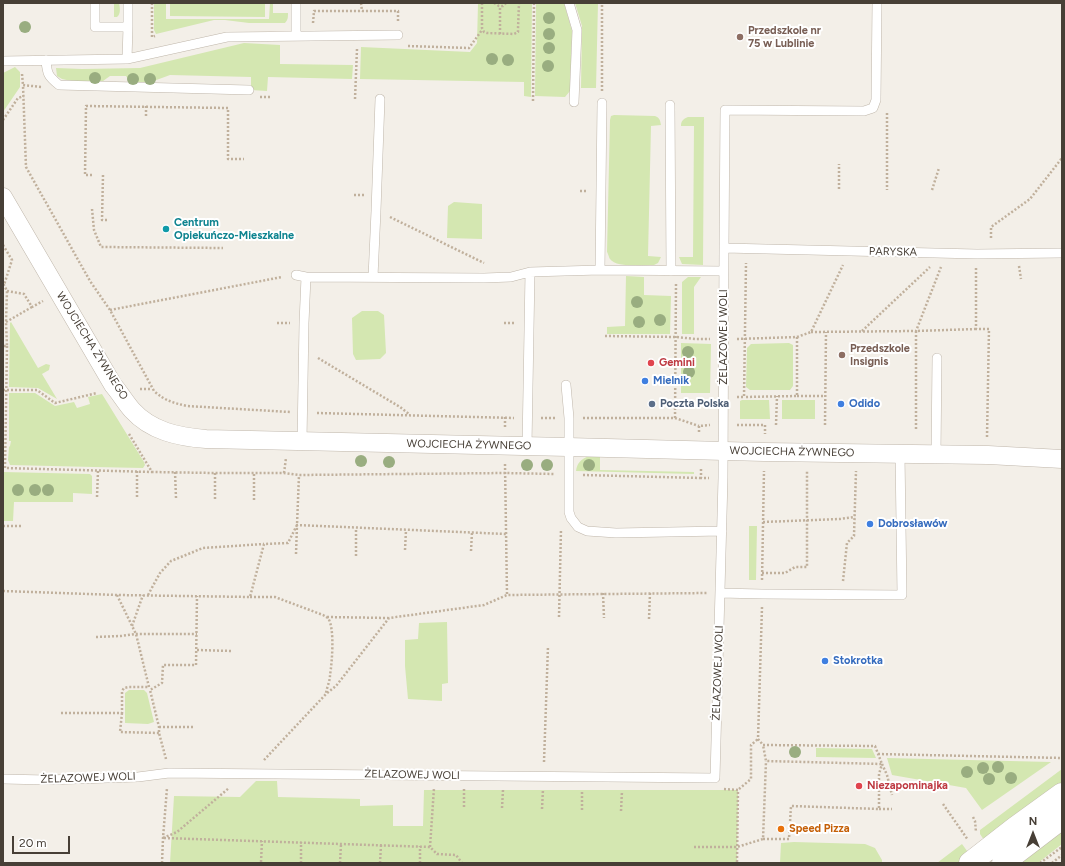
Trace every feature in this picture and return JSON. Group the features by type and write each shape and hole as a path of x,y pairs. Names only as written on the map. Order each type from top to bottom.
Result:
{"street":[{"name":"WOJCIECHA ŻYWNEGO","path":"3,197 117,389 141,418 164,431 176,435 206,438 302,441 764,452 988,455 1062,459"},
{"path":"970,863 1062,794"},
{"path":"1003,863 1062,818"}],"lane":[{"path":"95,3 95,27 128,27"},
{"path":"127,59 128,3"},
{"path":"296,3 296,36"},
{"path":"569,3 578,30 574,102"},
{"name":"ŻELAZOWEJ WOLI","path":"3,779 46,780 138,777 169,773 715,778 722,531 725,110 864,112 873,108 876,100 875,3"},
{"path":"3,61 127,59 227,37 398,35"},
{"path":"46,60 47,71 51,78 59,85 249,90"},
{"path":"373,277 380,99"},
{"path":"600,270 602,103"},
{"path":"670,105 674,271"},
{"name":"PARYSKA","path":"724,248 977,254 1062,253"},
{"path":"302,441 303,349 301,276 484,278 511,277 530,272 600,270 724,271"},
{"path":"527,446 530,272"},
{"path":"936,358 936,455"},
{"path":"566,385 569,418 568,503 571,518 578,527 587,531 616,533 722,531"},
{"path":"720,593 902,595 900,454"}],"path":[{"path":"361,3 362,11"},
{"path":"482,3 482,30 487,33 500,34 514,34 518,32 519,3"},
{"path":"494,3 497,6 504,6 506,3"},
{"path":"533,101 534,3"},
{"path":"602,3 602,103"},
{"path":"500,6 500,34"},
{"path":"355,98 357,44"},
{"path":"3,120 18,98 24,96"},
{"path":"92,175 85,175 86,106 228,108 228,159 244,159"},
{"path":"146,106 146,117"},
{"path":"991,238 991,227 1030,199 1062,158"},
{"path":"839,164 839,189"},
{"path":"932,190 939,168"},
{"path":"103,176 102,220 107,220"},
{"path":"92,209 94,230 101,247 223,248"},
{"path":"376,211 511,277"},
{"path":"3,245 12,260 3,285 7,292 4,468 152,472"},
{"path":"744,396 746,257"},
{"path":"811,332 846,260"},
{"path":"862,331 932,265 924,265"},
{"path":"936,266 947,266"},
{"path":"745,339 797,337 811,332 916,331 941,266"},
{"path":"970,266 976,266 976,329 989,329 987,428 988,455"},
{"path":"1012,266 1026,266"},
{"path":"1019,266 1021,279"},
{"path":"674,271 676,337 675,418"},
{"path":"110,310 301,276"},
{"path":"7,292 24,294 32,307"},
{"path":"6,322 43,301"},
{"path":"825,425 826,332"},
{"path":"605,336 676,337"},
{"path":"797,337 797,396"},
{"path":"303,349 400,407 409,415"},
{"path":"5,390 37,390 55,403 103,391 117,389 152,389"},
{"path":"737,404 737,396 825,396"},
{"path":"776,425 777,396"},
{"path":"736,418 736,425 765,425 764,452"},
{"path":"762,573 785,573 795,566 807,566 807,467"},
{"path":"842,595 846,543 854,536 856,469"},
{"path":"97,497 98,471"},
{"path":"137,471 137,497"},
{"path":"175,472 176,498"},
{"path":"215,473 215,499"},
{"path":"506,595 505,473 701,478"},
{"path":"254,474 254,500"},
{"path":"296,554 299,475"},
{"path":"763,522 807,521 855,517"},
{"path":"559,617 560,529 571,518"},
{"path":"3,526 23,526"},
{"path":"298,526 506,534"},
{"path":"148,595 160,573 171,561 203,548 288,543 298,526"},
{"path":"356,528 356,556"},
{"path":"405,550 406,530"},
{"path":"471,551 472,532"},
{"path":"250,597 264,544"},
{"path":"3,591 117,595 275,597 327,617 389,618 484,605 506,595 720,593"},
{"path":"603,593 604,618"},
{"path":"649,619 650,593"},
{"path":"117,595 136,634 169,773 162,863"},
{"path":"132,626 143,595"},
{"path":"159,733 120,732 122,691 124,688 129,687 149,688 162,682 163,665 196,665 197,596"},
{"path":"326,694 332,657 330,622 327,617"},
{"path":"163,838 177,832 236,782 251,774 326,694 336,686 389,618"},
{"path":"96,637 136,634 197,634"},
{"path":"542,809 548,646"},
{"path":"196,650 232,651"},
{"path":"61,713 122,713"},
{"path":"159,727 195,727"},
{"path":"723,789 738,790 751,780 751,745 758,739 763,745 766,761 763,839"},
{"path":"763,745 875,746 888,775 892,795"},
{"path":"878,754 1062,758"},
{"path":"766,761 882,764"},
{"path":"879,809 879,774 882,764"},
{"path":"430,847 434,783"},
{"path":"464,807 465,784"},
{"path":"502,808 504,785"},
{"path":"582,787 582,810"},
{"path":"621,810 622,787"},
{"path":"737,863 738,790"},
{"path":"943,804 964,835"},
{"path":"694,847 737,847 763,839 789,839 791,806 892,809"},
{"path":"163,838 420,846 430,847 437,854 456,855 462,863"},
{"path":"261,862 262,841"},
{"path":"301,842 301,863"},
{"path":"340,863 341,844"},
{"path":"380,863 381,845"},
{"path":"420,846 420,863"},
{"path":"1040,863 1062,847"},
{"path":"1052,863 1062,855"}],"green space":[{"path":"101,3 119,3 120,11 118,16 114,17 114,4"},
{"path":"154,3 166,3 166,19 269,19 270,3 273,3 273,13 288,13 288,17 285,23 249,23 214,20 156,34 154,30"},
{"path":"170,3 265,3 265,17 170,16"},
{"path":"478,3 532,3 531,97 524,96 524,82 360,79 361,47 470,52 477,43"},
{"path":"536,3 564,3 572,31 570,91 565,97 535,96"},
{"path":"575,3 598,3 596,88 581,88 582,26"},
{"path":"244,43 280,45 280,64 353,65 352,79 268,77 267,91 251,90 251,77 170,75 151,82 130,82 126,76 110,76 103,81 71,81 57,76 56,68 140,68"},
{"path":"15,67 20,72 20,87 3,112 3,73"},
{"path":"611,116 655,116 659,118 661,125 651,126 648,256 661,257 658,263 654,265 618,264 610,259 607,252 610,120"},
{"path":"688,117 704,117 703,265 682,264 679,257 693,257 694,126 681,126 683,120"},
{"path":"454,202 482,204 482,239 447,238 448,206"},
{"path":"626,276 644,277 644,295 671,296 670,334 607,334 607,327 625,326"},
{"path":"688,277 701,277 694,287 694,334 682,334 682,282"},
{"path":"362,311 378,311 384,315 386,353 380,359 356,360 353,354 352,318"},
{"path":"11,322 38,368 46,364 50,365 49,370 42,374 57,399 38,388 9,387"},
{"path":"681,343 711,344 710,393 681,393"},
{"path":"789,343 793,345 793,386 790,390 750,390 746,387 747,348 751,344"},
{"path":"9,393 35,393 55,406 74,402 77,408 90,404 88,397 102,394 145,465 143,468 10,465 8,460 11,441 9,441"},
{"path":"769,400 770,419 740,419 740,401"},
{"path":"782,400 815,400 815,419 782,419"},
{"path":"589,456 600,456 600,470 694,472 694,474 576,471 580,462"},
{"path":"3,472 90,474 92,476 92,494 73,493 73,502 14,502 13,521 3,521"},
{"path":"749,526 757,526 756,580 749,580"},
{"path":"447,622 448,683 442,684 442,701 408,699 405,666 405,640 418,639 419,623"},
{"path":"129,690 144,690 147,693 154,722 148,724 125,723 125,693"},
{"path":"816,748 872,749 876,758 816,757"},
{"path":"887,758 1051,762 982,810 966,788 892,775"},
{"path":"1062,769 1062,786 986,843 980,834 980,830"},
{"path":"256,781 277,781 278,797 360,799 360,806 393,805 393,826 423,826 424,790 738,790 737,863 170,863 174,796 240,797"},
{"path":"1062,826 1062,844 1038,863 1013,863"},
{"path":"781,843 865,844 875,848 882,860 882,863 780,863"},
{"path":"962,844 970,855 959,863 937,863"}],"place":[{"name":"Przedszkole nr 75 w Lublinie","path":"740,37"},
{"name":"Centrum Opiekuńczo-Mieszkalne","path":"166,229"},
{"name":"Przedszkole Insignis","path":"842,355"},
{"name":"Gemini","path":"651,363"},
{"name":"Mielnik","path":"645,381"},
{"name":"Poczta Polska","path":"652,404"},
{"name":"Odido","path":"841,404"},
{"name":"Dobrosławów","path":"870,524"},
{"name":"Stokrotka","path":"825,661"},
{"name":"Niezapominajka","path":"859,786"},
{"name":"Speed Pizza","path":"781,829"}]}
